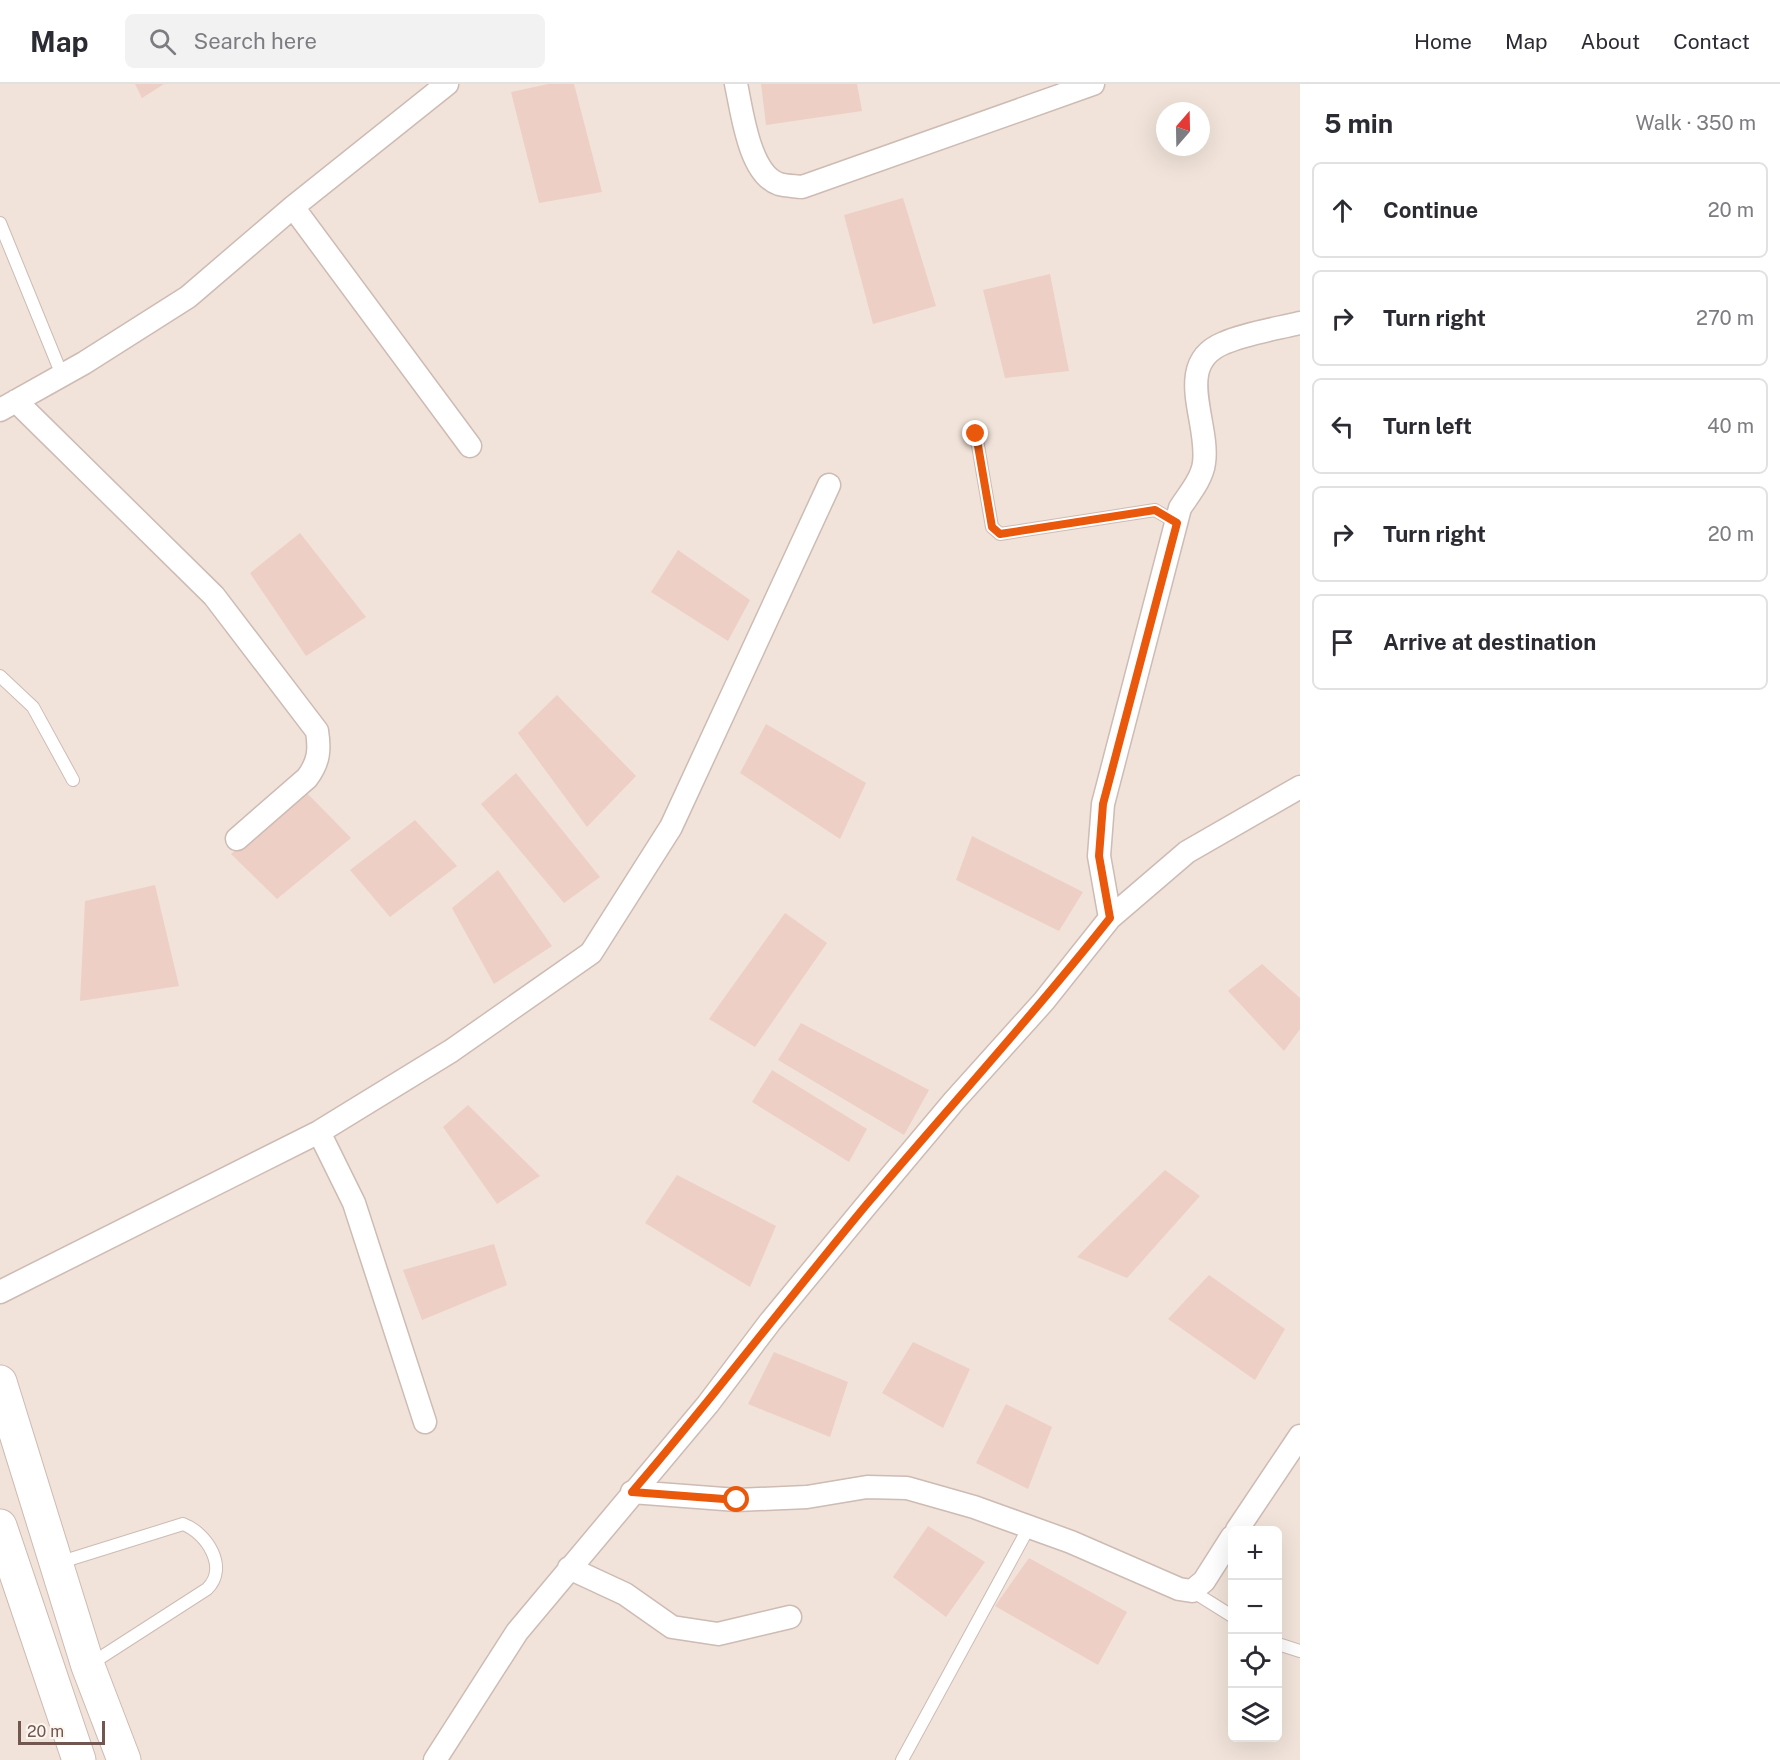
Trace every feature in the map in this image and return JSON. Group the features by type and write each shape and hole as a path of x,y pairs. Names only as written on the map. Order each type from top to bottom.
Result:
{"main road":[{"path":"0,1382 88,1666 124,1760"},
{"path":"0,1526 79,1760"}],"street":[{"path":"237,839 307,778 315,766 320,751 317,731 214,596 8,405 62,375 188,297 293,207 447,84"},
{"path":"736,84 753,156 762,171 777,183 802,187 1081,86"},
{"path":"293,207 470,446"},
{"path":"1110,918 1099,856 1103,804 1180,508 1204,466 1206,439 1194,379 1197,367 1222,343 1300,323"},
{"path":"0,1292 319,1132 451,1051 591,953 671,827 829,485"},
{"path":"435,1760 517,1632 708,1404 770,1322 865,1207 954,1101 1044,1001 1110,918 1187,852 1300,787"},
{"path":"319,1132 354,1203 425,1422"},
{"path":"1240,1526 1300,1436"},
{"path":"632,1492 737,1500 807,1497 867,1487 907,1488 974,1507 1029,1527 1179,1589 1192,1591 1204,1581 1228,1545"},
{"path":"569,1568 625,1594 672,1627 718,1634 790,1617"}],"lane":[{"path":"0,223 62,375"},
{"path":"976,434 992,527 1000,534 1155,510 1177,523"},
{"path":"0,676 33,707 73,780"},
{"path":"56,1563 183,1524 203,1535 218,1569 216,1581 199,1594 88,1666"},
{"path":"902,1760 1029,1527"},
{"path":"1192,1591 1228,1613"},
{"path":"1282,1645 1300,1651"}],"shaded area":[{"path":"0,84 1300,84 1300,1760 0,1760"}],"building":[{"path":"135,84 164,84 142,98"},
{"path":"548,84 574,84 602,192 539,203 511,92"},
{"path":"761,84 857,84 862,111 766,125"},
{"path":"903,198 936,306 873,324 844,215"},
{"path":"1050,274 1069,371 1005,378 983,290"},
{"path":"300,533 366,617 306,656 250,573"},
{"path":"678,550 750,600 728,641 651,592"},
{"path":"557,695 636,776 587,827 518,733"},
{"path":"766,724 866,783 840,839 740,773"},
{"path":"516,773 600,877 564,903 481,804"},
{"path":"303,789 351,838 277,899 231,854"},
{"path":"415,820 457,866 390,917 350,870"},
{"path":"972,836 1083,892 1059,931 956,880"},
{"path":"498,870 552,946 494,984 452,908"},
{"path":"155,885 179,986 80,1001 85,901"},
{"path":"785,913 827,943 755,1047 709,1019"},
{"path":"1262,964 1300,998 1300,1029 1284,1051 1228,991"},
{"path":"801,1023 929,1090 904,1135 778,1060"},
{"path":"772,1070 867,1129 849,1162 752,1102"},
{"path":"468,1105 540,1176 497,1204 443,1127"},
{"path":"1165,1170 1200,1196 1127,1278 1077,1257"},
{"path":"677,1175 776,1226 750,1287 645,1223"},
{"path":"494,1244 507,1285 422,1320 403,1270"},
{"path":"1209,1275 1285,1329 1255,1380 1168,1319"},
{"path":"913,1342 970,1369 943,1428 882,1393"},
{"path":"774,1352 848,1382 830,1437 748,1404"},
{"path":"1006,1404 1052,1427 1028,1489 976,1463"},
{"path":"928,1526 985,1562 946,1617 893,1577"},
{"path":"1029,1558 1127,1612 1098,1665 995,1606"}],"route":[{"path":"737,1500 632,1492 708,1404 770,1322 865,1207 954,1101 1044,1001 1110,918 1099,856 1103,804 1111,764 1177,523 1155,510 1000,534 992,527 976,434"}]}
